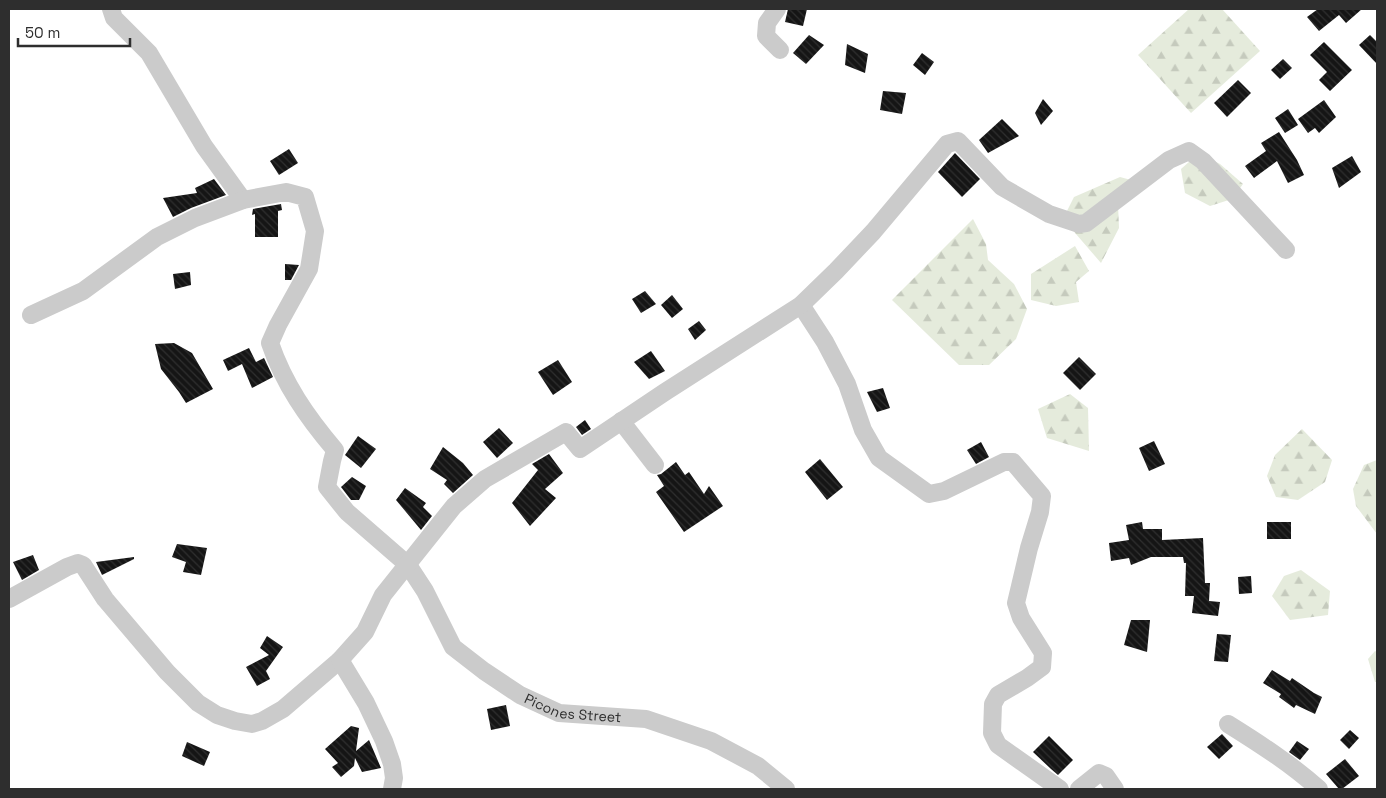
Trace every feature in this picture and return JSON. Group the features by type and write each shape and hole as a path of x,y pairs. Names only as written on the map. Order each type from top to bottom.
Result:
{"street":[{"path":"31,315 83,291 157,237 195,218 243,200 204,146 149,53 114,18 111,9"},
{"path":"777,9 767,22 766,36 780,50"},
{"path":"9,599 67,567 78,563 84,565 105,599 167,672 198,703 217,715 235,721 252,724 262,721 283,709 340,660 365,632 383,595 454,506 485,478 566,432 580,449 801,305 873,232 947,144 958,141 1002,187 1049,214 1079,224 1086,223 1170,160 1189,151 1203,161 1286,250"},
{"name":"Picones Street","path":"243,200 286,192 305,197 314,231 309,269 270,343 277,364 296,399 315,427 335,450 327,487 347,512 408,564 425,591 454,647 484,671 520,695 559,713 646,719 711,741 758,766 786,789"},
{"path":"801,305 825,342 847,384 863,430 879,458 929,494 944,491 1004,462 1013,462 1042,496 1040,512 1029,548 1016,604 1020,618 1043,653 1042,667 998,695 993,704 992,733 998,745 1060,789"},
{"path":"621,421 654,465"},
{"path":"340,660 366,703 384,741 392,764 394,778 392,789"},
{"path":"1228,724 1299,772 1318,789"},
{"path":"1079,789 1099,773 1106,776 1115,789"}],"green space":[{"path":"1189,9 1222,9 1260,51 1191,113 1138,55"},
{"path":"1199,153 1220,164 1243,184 1232,199 1210,206 1185,193 1181,169"},
{"path":"1120,177 1142,183 1118,204 1119,228 1101,263 1063,219 1074,197"},
{"path":"973,219 986,244 988,260 1014,284 1027,309 1016,339 989,365 959,365 892,300"},
{"path":"1075,246 1089,271 1076,282 1079,302 1056,306 1031,300 1031,274"},
{"path":"1070,394 1088,408 1089,451 1047,438 1038,409"},
{"path":"1302,429 1332,460 1325,482 1298,500 1276,497 1267,476 1275,455"},
{"path":"1377,460 1377,534 1356,506 1353,489 1364,465"},
{"path":"1301,570 1330,591 1328,615 1290,620 1272,596 1284,576"},
{"path":"1375,651 1377,652 1377,682 1375,682 1368,659"}],"building":[{"path":"788,9 807,9 803,26 785,22"},
{"path":"1318,9 1362,9 1346,23 1339,15 1319,31 1307,17"},
{"path":"809,35 824,45 806,64 793,53"},
{"path":"1370,35 1377,42 1377,64 1359,45"},
{"path":"1324,42 1352,70 1330,91 1319,80 1327,72 1310,55"},
{"path":"847,44 868,54 865,73 845,65"},
{"path":"922,53 934,62 925,75 913,65"},
{"path":"1283,59 1292,68 1280,79 1271,70"},
{"path":"1238,80 1251,93 1227,117 1214,103"},
{"path":"883,91 906,93 902,114 880,110"},
{"path":"1043,99 1053,111 1041,125 1035,113"},
{"path":"1324,100 1336,117 1319,133 1315,128 1308,133 1298,119"},
{"path":"1288,109 1298,125 1285,133 1275,118"},
{"path":"1002,119 1019,136 988,153 979,140"},
{"path":"1279,132 1304,175 1288,183 1277,161 1254,178 1245,166 1266,151 1261,143"},
{"path":"289,149 298,163 279,175 270,161"},
{"path":"955,153 980,179 962,197 938,172"},
{"path":"1352,156 1361,172 1339,188 1332,168"},
{"path":"214,179 226,195 173,217 163,198 197,193 195,188"},
{"path":"281,204 282,210 278,211 278,237 255,237 255,214 252,215 253,209"},
{"path":"285,264 299,265 291,280 285,280"},
{"path":"190,272 191,285 175,289 173,274"},
{"path":"645,291 656,304 641,313 632,299"},
{"path":"672,295 683,309 672,318 661,305"},
{"path":"699,321 706,330 695,340 688,329"},
{"path":"174,343 192,353 213,389 186,403 161,369 155,344"},
{"path":"249,348 256,362 264,358 273,377 252,388 242,364 228,371 223,360"},
{"path":"651,351 665,371 649,379 634,362"},
{"path":"1079,357 1096,374 1080,390 1063,373"},
{"path":"558,360 572,382 553,395 538,372"},
{"path":"883,388 890,408 877,412 867,392"},
{"path":"585,420 591,429 582,435 576,427"},
{"path":"499,428 513,443 497,458 483,442"},
{"path":"358,436 376,449 361,468 345,455"},
{"path":"1154,441 1165,464 1149,471 1139,448"},
{"path":"981,442 989,457 976,464 967,450"},
{"path":"443,447 463,463 473,475 453,493 444,484 447,480 430,469"},
{"path":"549,454 563,473 545,489 556,498 530,526 512,503 538,470 532,464"},
{"path":"820,459 843,487 827,500 805,472"},
{"path":"676,462 685,475 689,472 704,494 709,486 723,506 684,532 656,492 664,486 657,475"},
{"path":"352,477 366,486 359,500 351,500 341,487"},
{"path":"405,488 426,503 423,507 432,516 421,530 396,500"},
{"path":"1142,522 1143,529 1162,529 1162,540 1203,538 1205,583 1210,583 1209,601 1220,602 1218,616 1192,613 1194,596 1185,596 1186,563 1184,563 1183,557 1151,557 1131,565 1129,558 1111,561 1109,543 1129,540 1126,525"},
{"path":"1267,522 1291,522 1291,539 1267,539"},
{"path":"177,544 207,548 201,575 183,572 186,562 172,557"},
{"path":"33,555 39,570 22,580 13,562"},
{"path":"134,557 134,559 102,575 96,562"},
{"path":"1251,576 1252,593 1239,594 1238,577"},
{"path":"1131,620 1150,620 1147,652 1124,645"},
{"path":"1217,634 1231,635 1228,662 1214,661"},
{"path":"267,636 283,647 266,671 270,679 257,686 246,667 269,655 260,648"},
{"path":"1272,670 1290,681 1292,678 1322,697 1315,714 1296,705 1294,708 1279,697 1281,694 1263,683"},
{"path":"506,705 510,726 491,730 487,709"},
{"path":"351,726 359,728 356,751 369,740 381,768 362,772 355,758 354,766 341,777 332,767 338,763 325,749"},
{"path":"1350,730 1359,738 1349,749 1340,740"},
{"path":"1222,734 1233,746 1219,759 1207,747"},
{"path":"1049,736 1073,760 1058,775 1033,752"},
{"path":"1297,741 1309,749 1300,760 1289,752"},
{"path":"187,742 210,752 204,766 182,756"},
{"path":"1345,759 1359,776 1342,789 1339,789 1326,774"}]}
